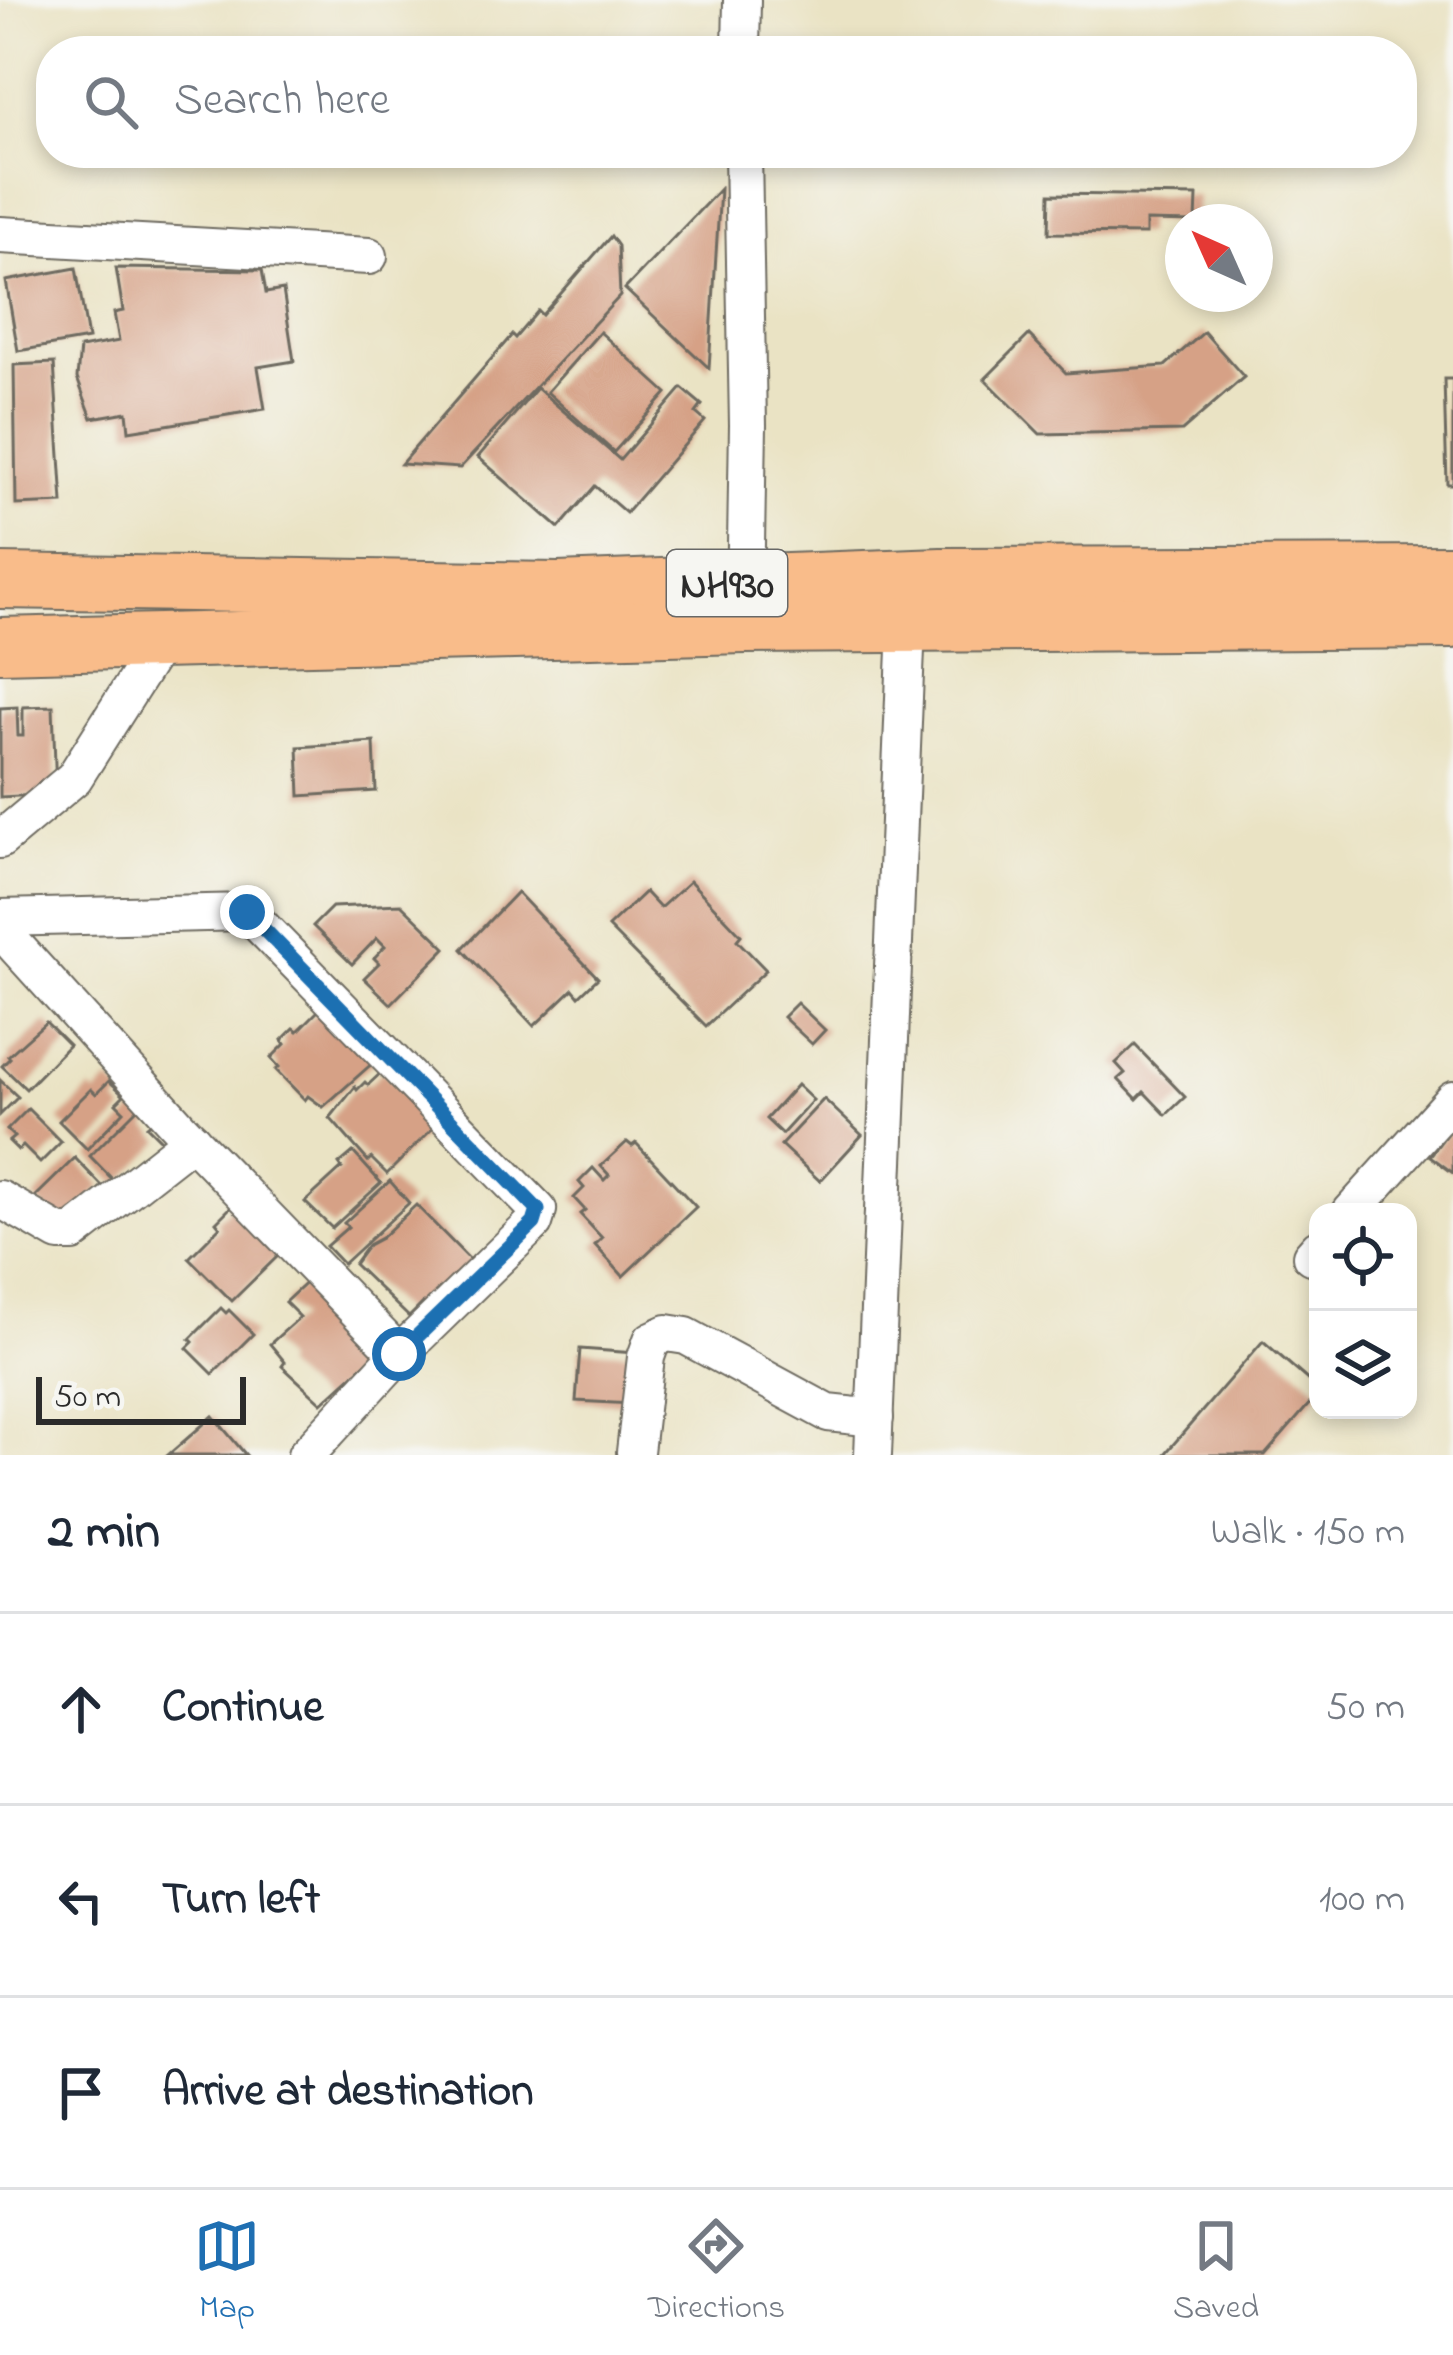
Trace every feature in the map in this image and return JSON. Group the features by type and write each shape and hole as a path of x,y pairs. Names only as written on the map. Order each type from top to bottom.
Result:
{"highway":[{"name":"NH930","path":"0,645 160,641 745,604 941,575 1453,573"},
{"name":"NH930","path":"0,581 558,590 745,604 907,625 1453,621"}],"street":[{"path":"741,36 742,0"},
{"path":"743,168 748,425 745,604"},
{"path":"0,235 369,256"},
{"path":"873,1455 907,625"},
{"path":"0,840 74,778 160,641"},
{"path":"0,918 247,912 535,1204 538,1217 534,1223 399,1354 306,1455"},
{"path":"0,929 192,1141 399,1354"},
{"path":"1359,1203 1453,1099"},
{"path":"0,1199 59,1233 74,1233 192,1141"},
{"path":"634,1452 646,1357 652,1340 667,1333 686,1336 828,1414 874,1418"}],"building":[{"path":"720,189 714,287 709,368 625,289"},
{"path":"1050,194 1197,196 1197,204 1165,204 1165,221 1146,221 1146,234 1049,233"},
{"path":"611,236 618,246 620,296 460,468 401,464 512,335 515,338 538,311 542,315"},
{"path":"76,268 88,339 18,351 6,281"},
{"path":"116,268 262,270 266,293 283,290 294,361 258,367 265,409 129,431 127,412 92,418 77,378 80,348 119,341 114,313 123,311"},
{"path":"600,332 667,393 614,452 547,392"},
{"path":"1204,332 1244,377 1182,431 1040,434 985,379 1029,335 1066,373 1165,366"},
{"path":"54,363 63,503 16,505 14,365"},
{"path":"1444,379 1453,379 1453,484 1447,484"},
{"path":"537,388 620,460 682,388 702,405 696,413 705,421 626,513 595,486 559,528 478,457"},
{"path":"53,706 56,794 0,797 0,708 17,707 18,736 23,736 23,707"},
{"path":"374,742 376,791 300,796 298,747"},
{"path":"690,881 741,935 737,940 766,970 706,1026 608,927 645,892 660,908"},
{"path":"517,892 598,978 579,996 573,989 534,1026 462,949"},
{"path":"401,904 446,948 391,1004 364,978 379,963 374,958 385,946 377,938 352,964 313,926 332,907"},
{"path":"797,1003 825,1030 812,1044 783,1017"},
{"path":"322,1007 376,1060 323,1107 308,1096 305,1100 276,1070 279,1067 271,1058 294,1028 298,1031"},
{"path":"46,1022 69,1045 26,1089 2,1066"},
{"path":"1135,1045 1185,1097 1166,1115 1144,1092 1137,1099 1118,1079 1125,1073 1116,1063"},
{"path":"383,1071 437,1124 387,1174 371,1158 368,1161 330,1118 355,1087 368,1085"},
{"path":"0,1080 18,1097 0,1115"},
{"path":"109,1081 124,1095 116,1103 124,1111 87,1149 59,1121 91,1089 96,1094"},
{"path":"797,1085 813,1100 782,1134 766,1119"},
{"path":"824,1099 862,1135 820,1181 781,1145"},
{"path":"139,1107 153,1121 147,1126 162,1141 118,1185 90,1156"},
{"path":"28,1109 61,1142 40,1163 23,1146 18,1150 9,1141 14,1137 7,1130"},
{"path":"1453,1125 1453,1173 1430,1156"},
{"path":"627,1142 636,1143 696,1207 623,1276 595,1245 602,1238 580,1214 585,1210 574,1198 584,1188 579,1182 593,1168 604,1180 609,1175 601,1166"},
{"path":"353,1152 381,1183 332,1228 305,1202"},
{"path":"75,1158 102,1186 62,1226 34,1198"},
{"path":"390,1181 409,1203 343,1264 326,1246"},
{"path":"233,1205 281,1253 232,1301 189,1258 220,1227 216,1222"},
{"path":"416,1205 475,1265 449,1290 444,1285 438,1290 444,1296 430,1309 423,1303 409,1317 354,1264 368,1245"},
{"path":"312,1277 379,1351 322,1403 282,1366 285,1362 270,1344 300,1317 285,1302"},
{"path":"221,1308 253,1334 213,1374 187,1348"},
{"path":"1263,1341 1309,1381 1309,1404 1265,1455 1164,1455"},
{"path":"580,1349 635,1353 632,1404 576,1401"},
{"path":"213,1416 246,1455 168,1455"}],"route":[{"path":"247,912 538,1210 534,1223 399,1354"}]}
